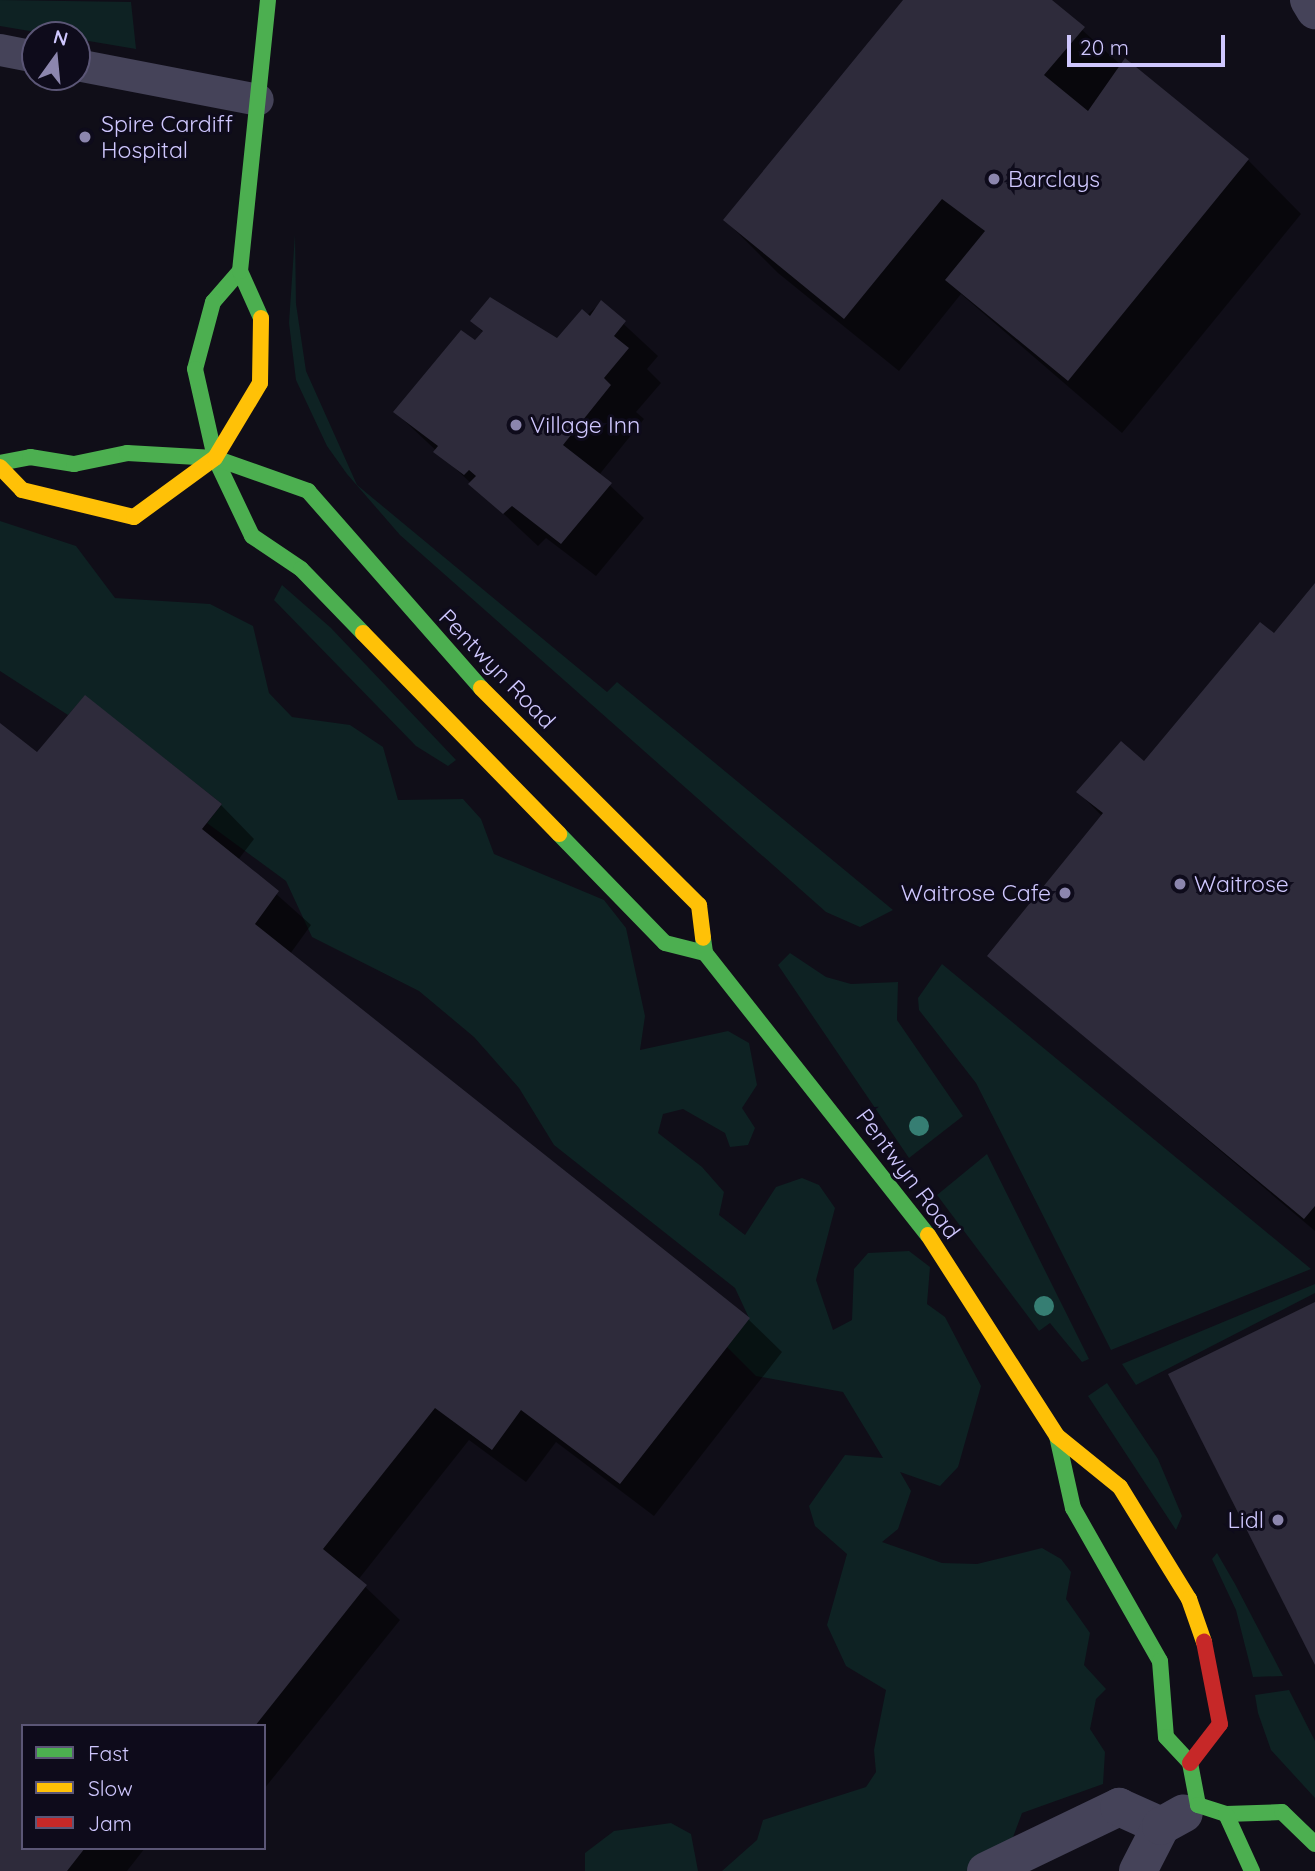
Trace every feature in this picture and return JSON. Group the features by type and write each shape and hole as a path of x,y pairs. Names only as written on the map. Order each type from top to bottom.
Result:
{"street":[{"path":"215,458 260,383 261,312 240,271 268,0"},
{"path":"1309,0 1315,10"},
{"path":"240,271 213,302 195,369 215,458 252,536 301,569 665,943 705,953"},
{"name":"Pentwyn Road","path":"215,458 134,517 22,490 0,465 30,457 74,464 127,453 215,458 308,491 451,658 699,905 705,953 923,1227 1057,1436 1120,1487 1199,1623 1220,1724 1190,1763 1166,1737 1164,1679 1150,1637 1073,1508 1057,1436"},
{"path":"1190,1763 1212,1810 1252,1871"},
{"path":"986,1871 1119,1807 1161,1826 1212,1810 1282,1812 1315,1844"},
{"path":"1138,1871 1161,1826"}],"lane":[{"path":"0,50 21,54"},
{"path":"91,68 258,100"}],"green space":[{"path":"0,0 131,2 136,49 91,41 91,21 21,21 21,30 0,26"},
{"path":"295,234 296,304 306,371 357,485 607,692 617,682 893,910 860,927 826,912 400,535 347,474 327,446 296,380 289,323"},
{"path":"0,521 76,546 115,598 210,604 253,626 269,693 292,717 350,725 383,747 398,800 463,799 481,819 494,854 604,900 626,928 645,1016 640,1050 728,1031 749,1043 757,1085 742,1108 755,1128 748,1145 730,1147 725,1133 683,1109 663,1114 658,1133 702,1167 724,1192 719,1215 745,1235 776,1187 802,1178 819,1185 835,1208 816,1280 833,1330 852,1320 854,1269 868,1253 909,1251 930,1267 927,1304 945,1317 981,1386 958,1467 940,1486 900,1472 911,1491 898,1529 882,1542 942,1563 977,1564 1042,1548 1061,1559 1071,1572 1066,1599 1090,1633 1084,1665 1106,1689 1096,1699 1090,1729 1105,1752 1103,1784 1022,1813 1009,1848 985,1871 722,1871 757,1840 763,1820 866,1787 876,1772 874,1750 886,1690 846,1666 827,1625 847,1554 815,1526 809,1506 845,1455 883,1458 843,1392 756,1376 727,1347 749,1318 735,1288 554,1145 519,1088 474,1037 419,991 312,937 286,881 207,823 222,804 85,696 68,715 0,671"},
{"path":"282,585 331,628 456,760 448,766 416,746 274,600"},
{"path":"790,953 826,977 851,984 898,982 897,1020 963,1116 909,1158 778,965"},
{"path":"942,964 1311,1269 1111,1350 976,1083 919,1010 918,998"},
{"path":"987,1154 1089,1359 1082,1362 1050,1323 1039,1331 937,1195"},
{"path":"1315,1284 1315,1293 1136,1385 1122,1364"},
{"path":"1107,1383 1158,1459 1182,1516 1176,1530 1088,1396"},
{"path":"1217,1553 1283,1676 1253,1677 1236,1610 1212,1559"},
{"path":"1289,1690 1315,1741 1315,1798 1271,1750 1258,1713 1255,1695"},
{"path":"671,1823 691,1834 698,1871 585,1871 585,1853 614,1831"}],"building":[{"name":"Barclays","path":"903,0 1052,0 1085,27 1044,75 1088,111 1125,58 1249,159 1068,381 945,280 985,231 942,199 844,319 723,220"},
{"path":"490,297 557,338 582,309 590,316 601,300 626,321 614,336 629,348 604,378 611,385 563,445 612,483 561,544 512,506 503,514 468,484 476,476 469,470 464,475 433,452 438,446 393,412 461,330 475,340 483,331 470,321"},
{"name":"Waitrose","path":"1315,583 1315,1206 1304,1219 987,956 1103,813 1076,792 1121,741 1144,761 1260,622 1274,633"},
{"path":"85,695 222,804 202,829 279,891 255,924 750,1318 620,1484 521,1410 492,1450 435,1408 323,1549 367,1585 257,1724 21,1724 21,1850 83,1850 67,1871 0,1871 0,723 37,752"},
{"name":"Lidl","path":"1315,1302 1315,1665 1168,1374"}],"traffic: fast":[{"path":"261,318 240,271 268,0"},
{"path":"240,271 213,302 195,369 215,458 252,536 301,569 363,633"},
{"path":"0,463 30,457 74,464 127,453 215,458 308,491 481,688"},
{"path":"559,834 665,943 705,953"},
{"path":"703,938 705,953 928,1235"},
{"path":"1057,1436 1073,1508 1160,1661 1166,1737 1190,1763 1198,1805 1226,1814 1282,1812 1315,1844"},
{"path":"1226,1814 1252,1871"}],"traffic: slow":[{"path":"0,467 22,490 134,517 215,458 260,383 261,318"},
{"path":"363,633 559,834"},
{"path":"481,688 699,905 703,938"},
{"path":"928,1235 1057,1436 1120,1487 1189,1599 1204,1642"}],"traffic: jam":[{"path":"1190,1763 1220,1724 1204,1642"}],"place":[{"name":"Spire Cardiff Hospital","path":"85,137"},
{"name":"Barclays","path":"994,179"},
{"name":"Village Inn","path":"516,425"},
{"name":"Waitrose","path":"1180,884"},
{"name":"Waitrose Cafe","path":"1065,893"},
{"name":"Lidl","path":"1278,1520"}]}
